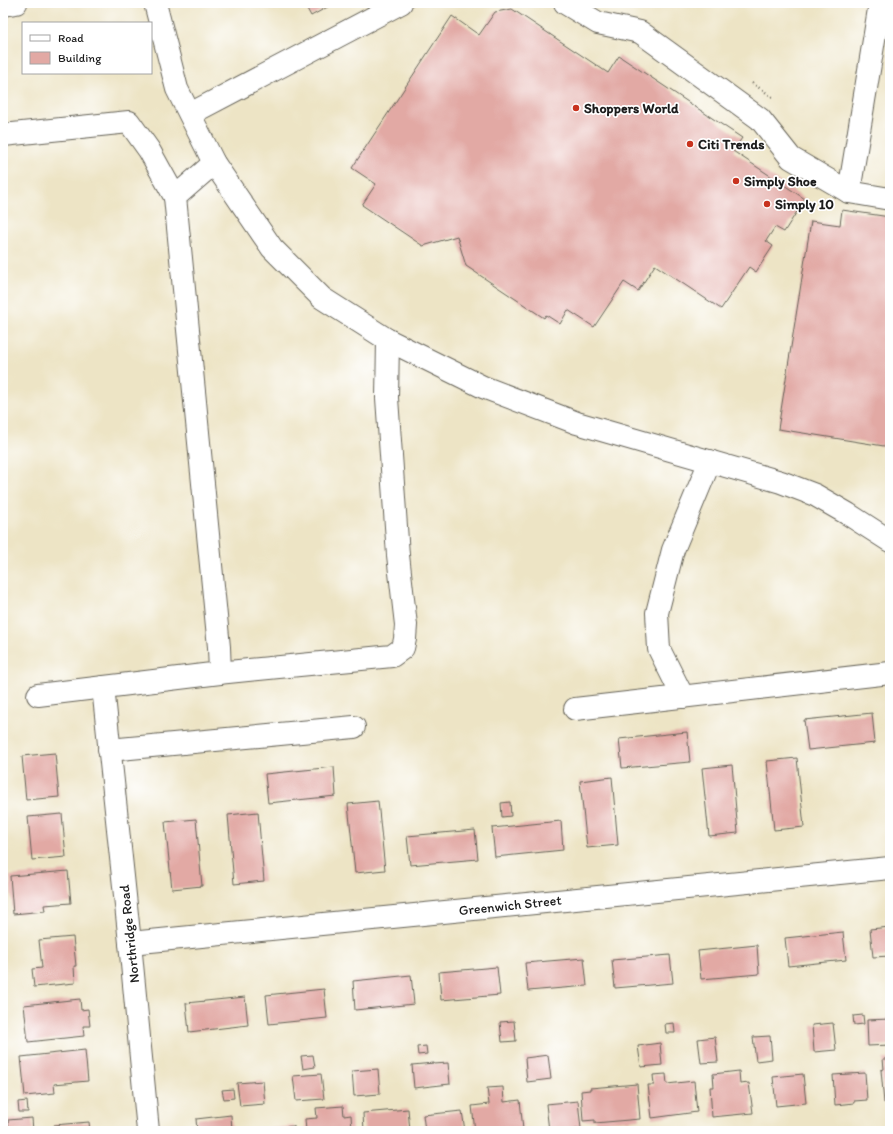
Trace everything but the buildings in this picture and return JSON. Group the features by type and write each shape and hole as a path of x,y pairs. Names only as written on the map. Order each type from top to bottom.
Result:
{"street":[{"path":"3,5 16,3"},
{"path":"155,3 177,89 214,163 272,248 322,298 388,340 483,388 577,423 781,482 815,495 890,540"},
{"path":"190,114 401,3"},
{"path":"565,3 598,23 640,32 760,119 791,158 849,192 890,199"},
{"path":"849,192 880,3"},
{"path":"3,135 129,122 149,150 175,197 218,639 220,673 218,673"},
{"path":"175,197 214,163"},
{"path":"38,695 218,673 392,656 403,648 406,625 398,555 387,398 388,340"},
{"path":"683,697 659,649 657,613 673,550 710,461"},
{"path":"575,709 890,673"},
{"name":"Northridge Road","path":"103,687 148,1131"},
{"path":"109,744 354,727"},
{"name":"Greenwich Street","path":"130,943 890,868"}],"place":[{"name":"Shoppers World","path":"576,108"},
{"name":"Citi Trends","path":"690,144"},
{"name":"Simply Shoe","path":"736,181"},
{"name":"Simply 10","path":"767,204"}]}
